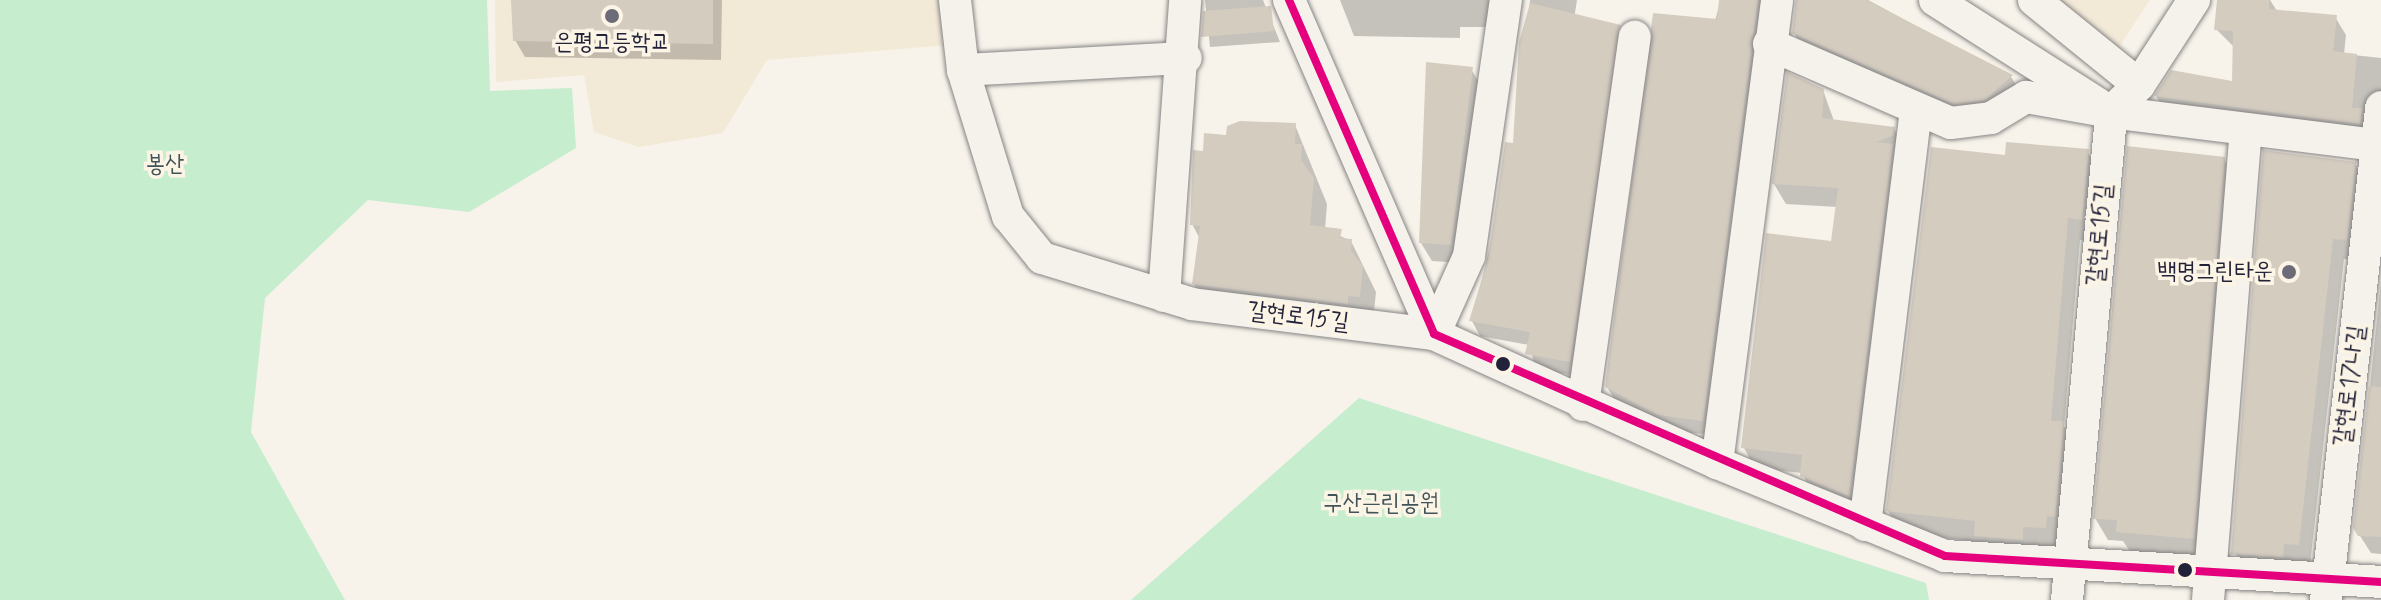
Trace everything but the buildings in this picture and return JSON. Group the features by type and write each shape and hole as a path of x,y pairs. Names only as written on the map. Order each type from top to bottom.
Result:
{"street":[{"name":"갈현로15길","path":"955,0 963,70 1008,216 1042,258 1164,296 1434,334 1583,405 1945,556 2069,565 2208,588 2327,590 2381,582"},
{"path":"1164,296 1186,58 1185,0"},
{"path":"1289,0 1434,334"},
{"path":"1434,334 1469,256 1506,0"},
{"path":"1717,463 1777,0"},
{"path":"1935,0 2111,112"},
{"path":"2034,0 2139,85"},
{"path":"2111,112 2139,85 2194,0"},
{"path":"1583,405 1635,37"},
{"path":"1769,44 1951,123 1991,118 2026,97 2111,112 2377,145"},
{"path":"963,70 1186,58"},
{"name":"갈현로17나길","path":"2327,590 2369,331 2381,107"},
{"path":"1865,525 1916,110"},
{"name":"갈현로15길","path":"2067,600 2111,112"},
{"path":"2208,588 2246,130"}],"shaded area":[{"path":"495,0 944,0 948,45 767,60 723,133 639,147 594,132 584,75 496,82"},
{"path":"2050,0 2150,0 2117,50"}],"green space":[{"name":"봉산","path":"0,0 487,0 490,91 572,88 576,148 469,212 368,200 265,298 251,432 345,600 0,600"},
{"name":"구산근린공원","path":"1359,398 1926,583 1929,600 1131,600"}],"transit line":[{"path":"1289,0 1434,334 1945,556 2381,582"}],"place":[{"name":"은평고등학교","path":"612,16"},
{"name":"백명그린타운","path":"2289,272"}]}
